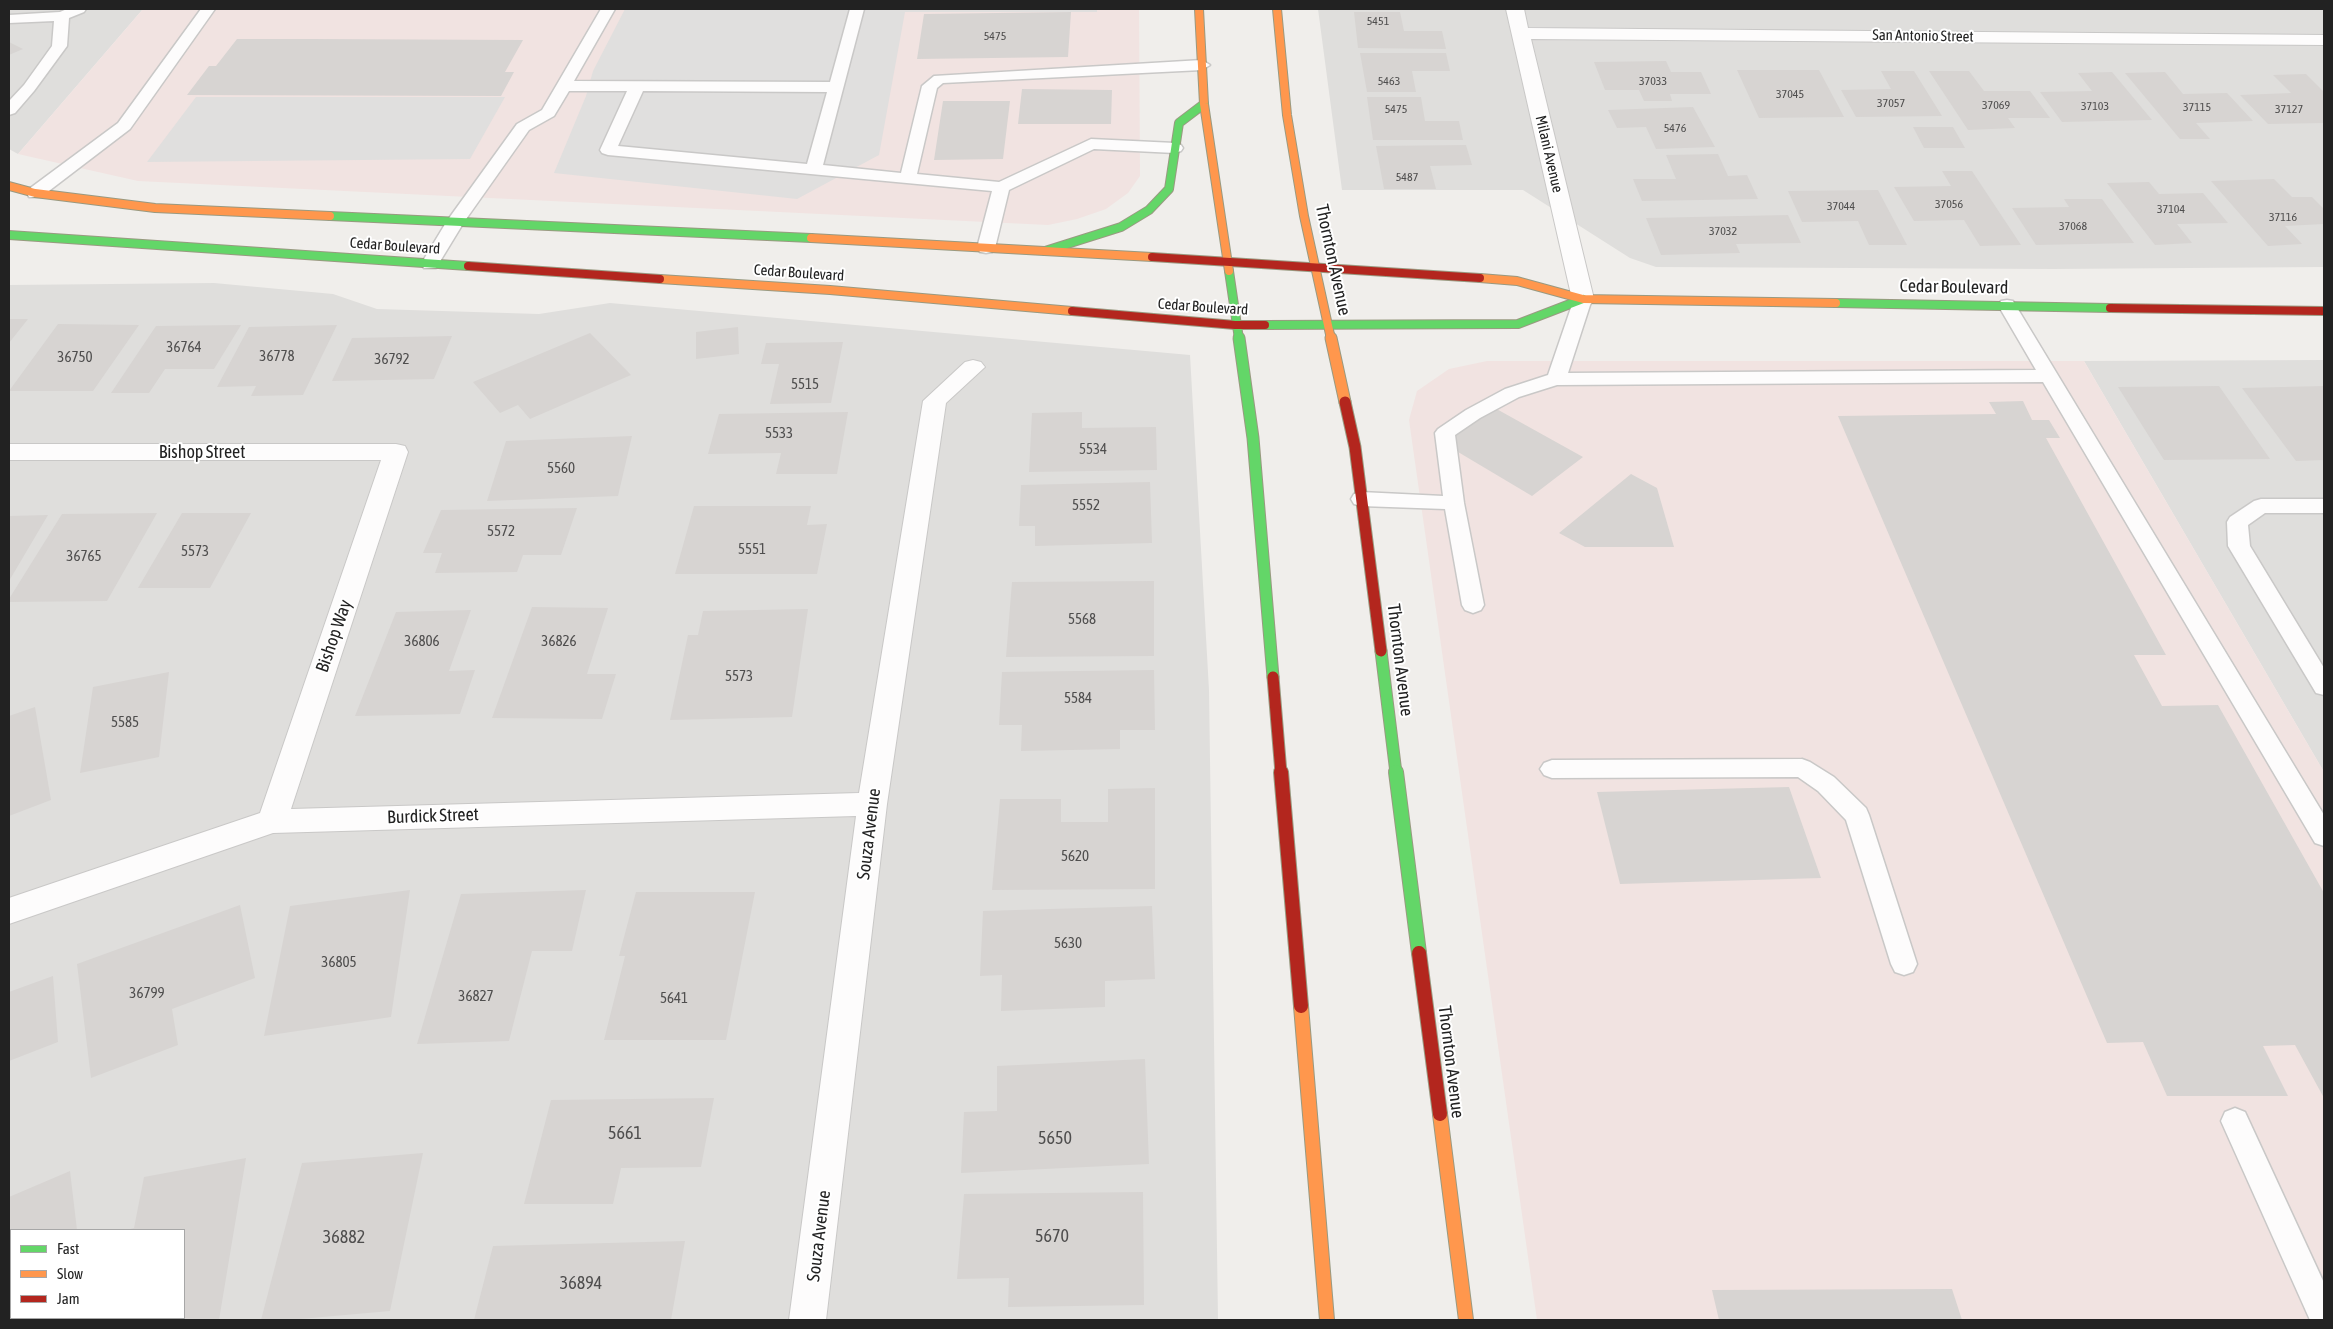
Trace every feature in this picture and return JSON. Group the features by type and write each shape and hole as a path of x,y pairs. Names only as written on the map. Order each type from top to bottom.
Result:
{"main road":[{"path":"1199,9 1204,104 1253,438 1327,1320"},
{"name":"Thornton Avenue","path":"1276,9 1287,115 1304,216 1355,447 1466,1320"},
{"path":"1045,251 1121,227 1149,210 1169,189 1179,123 1204,104"},
{"name":"Cedar Boulevard","path":"9,186 35,192 155,208 1045,251 1228,261 1517,281 1583,299 2324,311"},
{"name":"Cedar Boulevard","path":"9,235 830,290 1235,325 1518,324 1583,299"}],"street":[{"name":"Milani Avenue","path":"1515,9 1583,299"},
{"name":"San Antonio Street","path":"1522,33 2324,40"},
{"name":"Souza Avenue","path":"808,1320 872,804 936,401 973,367"},
{"name":"Bishop Street","path":"9,452 396,452"},
{"name":"Bishop Way","path":"272,821 396,452"},
{"name":"Burdick Street","path":"9,911 272,821 872,804"}],"lane":[{"path":"9,19 62,16 79,9"},
{"path":"35,192 124,126 208,9"},
{"path":"430,264 456,222 523,127 548,113 608,9"},
{"path":"814,170 857,9"},
{"path":"9,110 29,88 58,46 62,16"},
{"path":"908,179 930,86 939,79 1202,65"},
{"path":"564,86 835,87"},
{"path":"637,87 608,150 1000,187 1091,144 1175,148"},
{"path":"986,248 1000,187"},
{"path":"1556,379 1583,299"},
{"path":"2007,305 2324,836"},
{"path":"1473,605 1454,503 1445,433 1473,414 1512,393 1556,379 2051,376"},
{"path":"1361,499 1454,503"},
{"path":"2324,506 2261,506 2237,522 2239,546 2324,687"},
{"path":"1552,769 1802,768 1826,784 1856,815 1904,964"},
{"path":"2235,1121 2324,1316"}],"shaded area":[{"path":"9,9 143,9 18,154 9,149"},
{"path":"143,9 1139,9 1140,176 1128,193 1106,209 1077,219 1048,225 138,181 18,154"},
{"path":"625,9 1097,9 1097,12 905,12 879,155 797,199 554,173 586,96 593,71"},
{"path":"1318,9 2324,9 2324,267 2053,269 1656,267 1630,258 1523,190 1342,190"},
{"path":"196,97 505,97 470,159 147,162"},
{"path":"214,283 333,294 377,309 539,314 610,303 1190,355 1209,690 1218,1320 9,1320 9,285"},
{"path":"2324,360 2324,772 2084,361"},
{"path":"1487,361 2084,361 2324,772 2324,1320 1537,1320 1409,420 1417,391 1449,369"}],"building":[{"path":"1071,12 1068,57 917,59 924,14"},
{"path":"1354,12 1400,12 1404,31 1442,31 1446,49 1358,48"},
{"path":"237,39 523,40 505,72 514,72 501,96 187,95 209,66 216,66"},
{"path":"9,42 23,49 9,55"},
{"path":"1360,53 1446,53 1450,71 1412,71 1416,92 1367,92"},
{"path":"1666,61 1671,72 1701,72 1711,94 1670,94 1672,101 1644,101 1639,90 1605,90 1594,62"},
{"path":"1737,70 1819,70 1844,117 1759,118"},
{"path":"1881,71 1914,71 1942,116 1856,117 1841,90 1891,89"},
{"path":"1929,71 1969,71 1984,91 2030,91 2050,118 2008,118 2015,128 1968,130"},
{"path":"2112,72 2152,120 2062,122 2040,92 2092,91 2078,73"},
{"path":"2165,72 2183,94 2227,93 2253,121 2196,123 2210,139 2180,139 2125,73"},
{"path":"2306,74 2324,92 2324,123 2268,124 2240,95 2291,93 2273,75"},
{"path":"1022,89 1112,90 1111,124 1018,124"},
{"path":"1367,97 1421,97 1425,121 1459,121 1463,140 1373,140"},
{"path":"943,101 1010,101 1003,159 934,160"},
{"path":"1693,107 1715,147 1656,149 1646,127 1617,128 1608,110"},
{"path":"1913,127 1953,127 1965,148 1924,148"},
{"path":"1466,145 1472,165 1430,166 1436,189 1384,189 1376,146"},
{"path":"1718,154 1728,176 1747,175 1758,199 1642,201 1633,179 1676,179 1666,155"},
{"path":"1942,171 1972,171 2021,245 1980,246 1964,220 1914,221 1894,187 1951,186"},
{"path":"2274,179 2292,197 2312,197 2324,209 2324,224 2285,226 2302,244 2268,246 2211,181"},
{"path":"2149,182 2159,194 2203,193 2228,223 2177,224 2192,243 2155,245 2107,183"},
{"path":"1878,190 1907,245 1869,245 1858,221 1802,222 1788,191"},
{"path":"2064,199 2102,199 2134,243 2036,245 2012,208 2069,207"},
{"path":"1788,215 1801,243 1736,244 1740,253 1661,255 1646,218"},
{"path":"9,319 28,319 9,343"},
{"path":"58,324 139,325 93,391 9,391"},
{"path":"241,325 214,369 165,369 149,393 111,393 156,326"},
{"path":"337,325 303,395 251,396 256,386 217,387 249,327"},
{"path":"738,327 739,354 696,359 696,332"},
{"path":"590,333 631,375 530,419 518,405 500,413 473,382"},
{"path":"452,336 434,379 332,381 352,338"},
{"path":"843,342 831,403 770,404 779,364 761,364 766,343"},
{"path":"2219,386 2270,459 2164,460 2118,387"},
{"path":"2324,386 2324,460 2296,461 2242,388"},
{"path":"2023,401 2032,420 2049,420 2060,438 2046,438 2166,655 2134,655 2162,706 2218,705 2324,893 2324,1098 2295,1045 2263,1046 2288,1096 2167,1096 2143,1042 2107,1043 1838,416 1996,414 1989,402"},
{"path":"1493,407 1583,457 1532,496 1443,443"},
{"path":"848,412 837,474 776,474 781,453 708,454 719,414"},
{"path":"1082,412 1082,428 1156,427 1157,470 1029,472 1032,413"},
{"path":"632,436 618,496 487,501 506,441"},
{"path":"1631,474 1657,488 1674,547 1585,547 1559,533"},
{"path":"1150,482 1152,543 1035,546 1035,526 1019,526 1021,485"},
{"path":"694,506 811,506 807,525 827,524 817,574 675,574"},
{"path":"577,508 561,555 523,555 517,572 435,573 442,553 423,553 441,510"},
{"path":"157,513 107,601 9,602 9,599 62,514"},
{"path":"182,513 251,513 210,588 138,588"},
{"path":"48,515 9,581 9,516"},
{"path":"1154,581 1154,656 1006,657 1012,582"},
{"path":"532,607 608,608 587,674 616,674 602,719 492,718"},
{"path":"808,609 792,717 670,720 688,635 698,635 703,611"},
{"path":"471,610 449,671 475,670 460,714 355,716 396,612"},
{"path":"1154,670 1155,730 1120,730 1120,749 1021,751 1022,725 999,725 1002,672"},
{"path":"169,672 159,757 80,773 93,687"},
{"path":"35,707 51,800 9,816 9,716"},
{"path":"1789,787 1821,878 1620,884 1597,792"},
{"path":"1155,788 1155,889 992,890 1000,799 1061,799 1061,822 1108,822 1108,789"},
{"path":"410,890 391,1017 264,1036 290,906"},
{"path":"586,890 572,951 532,951 509,1041 417,1044 461,894"},
{"path":"636,892 755,892 726,1040 604,1040 625,956 619,956"},
{"path":"240,905 255,978 172,1009 178,1045 91,1078 77,964"},
{"path":"1152,906 1155,979 1105,981 1105,1007 1001,1011 1002,975 980,976 983,911"},
{"path":"53,976 58,1042 9,1061 9,992"},
{"path":"1145,1059 1149,1164 961,1173 964,1112 997,1111 997,1066"},
{"path":"714,1098 701,1167 621,1168 613,1204 524,1204 551,1100"},
{"path":"423,1153 390,1311 289,1320 261,1320 302,1163"},
{"path":"246,1158 219,1320 122,1320 185,1319 185,1229 130,1229 134,1228 144,1177"},
{"path":"70,1171 77,1229 10,1229 10,1307 9,1197"},
{"path":"1143,1192 1144,1305 1008,1307 1009,1278 957,1279 964,1194"},
{"path":"685,1241 671,1320 474,1320 493,1246"},
{"path":"1952,1289 1962,1320 1719,1320 1712,1290"}],"traffic: fast":[{"path":"1045,251 1121,227 1149,210 1169,189 1179,123 1204,104"},
{"path":"330,216 811,238"},
{"path":"9,235 468,266"},
{"path":"1229,271 1253,438 1273,677"},
{"path":"1265,325 1518,324 1583,299"},
{"path":"1836,303 2110,308"},
{"path":"1381,651 1419,953"}],"traffic: slow":[{"path":"1199,9 1204,104 1229,271"},
{"path":"1277,9 1287,115 1304,216 1345,402"},
{"path":"9,186 35,193 155,208 330,216"},
{"path":"811,238 1152,257"},
{"path":"1480,278 1517,281 1583,299 1836,303"},
{"path":"660,279 830,290 1072,311"},
{"path":"1301,1006 1327,1320"},
{"path":"1440,1114 1466,1320"}],"traffic: jam":[{"path":"1152,257 1480,278"},
{"path":"468,266 660,279"},
{"path":"2110,308 2324,311"},
{"path":"1072,311 1235,325 1265,325"},
{"path":"1345,402 1355,447 1381,651"},
{"path":"1273,677 1301,1006"},
{"path":"1419,953 1440,1114"}]}
